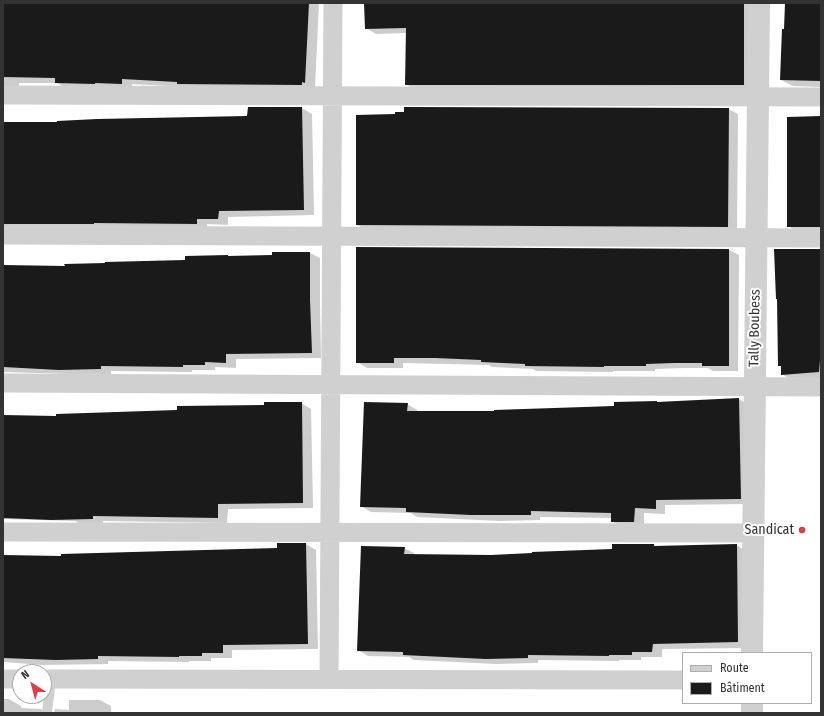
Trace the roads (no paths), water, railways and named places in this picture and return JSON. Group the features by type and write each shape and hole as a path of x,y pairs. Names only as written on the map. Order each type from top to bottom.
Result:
{"street":[{"path":"329,679 332,3"},
{"name":"Tally Boubess","path":"752,652 759,3"},
{"path":"3,95 821,97"},
{"path":"3,235 821,238"},
{"path":"3,383 821,387"},
{"path":"3,532 754,533"},
{"path":"52,679 682,680"}],"place":[{"name":"Sandicat","path":"802,530"}]}
